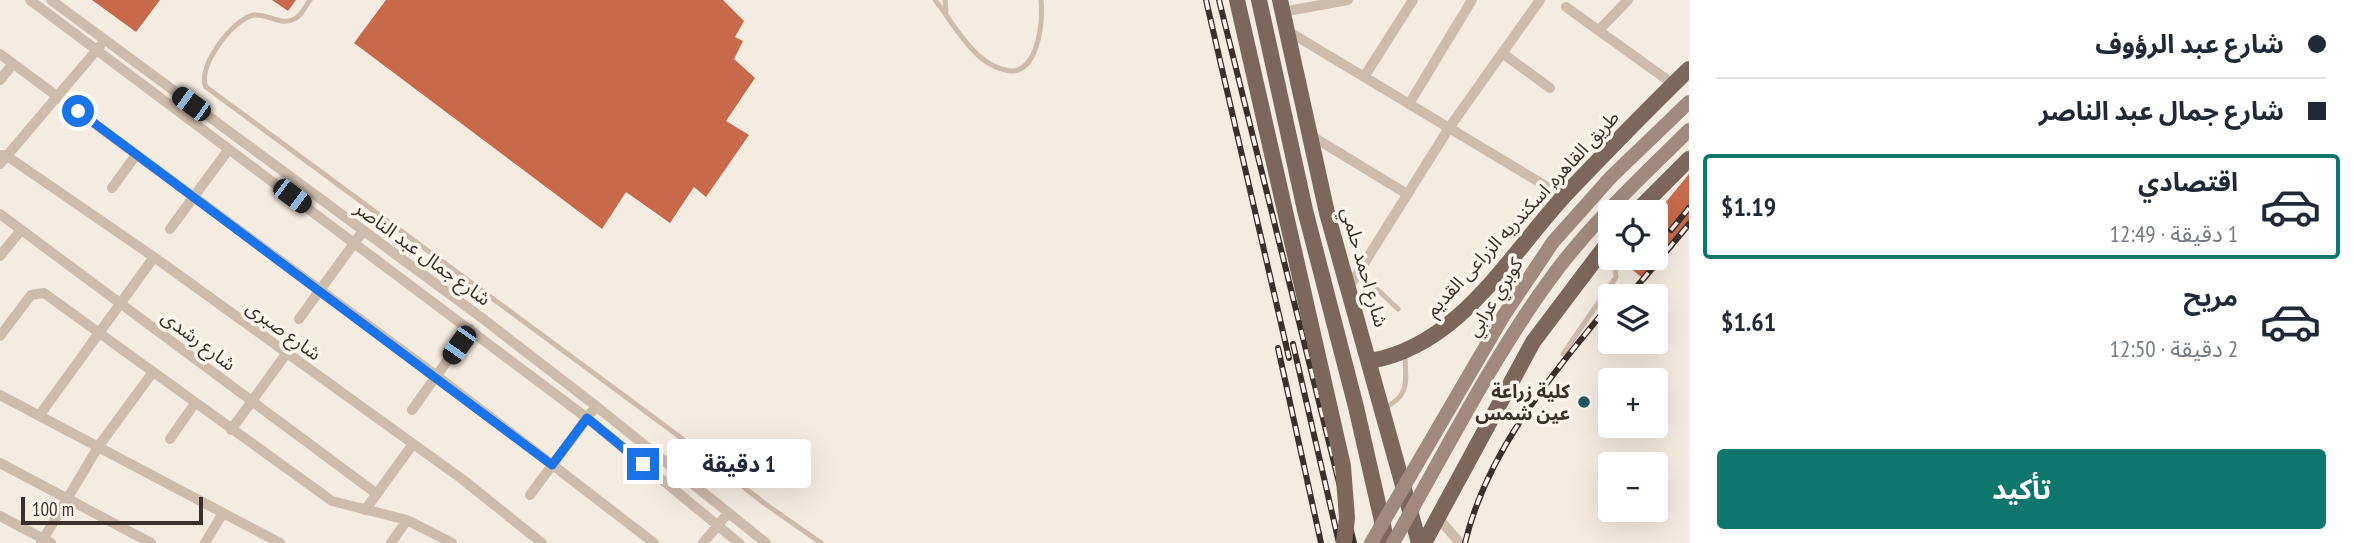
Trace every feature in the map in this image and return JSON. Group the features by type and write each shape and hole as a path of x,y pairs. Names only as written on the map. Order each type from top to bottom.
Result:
{"main road":[{"path":"1237,0 1343,466 1347,518 1344,543"},
{"path":"1259,0 1305,209 1356,407 1387,543"},
{"name":"شارع احمد حلمي","path":"1281,6 1348,289 1419,543"},
{"name":"طريق القاهره, اسكندريه الزراعى القديم","path":"1370,361 1405,352 1439,332 1469,305 1564,197 1689,69"},
{"name":"كوبري عرابي","path":"1371,543 1504,315 1553,242 1612,177 1689,102"},
{"name":"كوبري عرابي","path":"1393,543 1548,281 1587,234 1689,130"},
{"path":"1648,200 1689,159"},
{"path":"1424,543 1533,342 1598,255"}],"street":[{"name":"شارع جمال عبد الناصر","path":"30,0 587,418 739,543"},
{"name":"شارع جمال عبد الناصر","path":"51,0 596,405 766,543"},
{"path":"1281,6 1348,0"},
{"path":"1364,77 1413,0"},
{"path":"1409,104 1472,0"},
{"path":"1348,289 1449,128 1540,0"},
{"path":"1599,30 1628,0"},
{"path":"1566,7 1673,84"},
{"path":"1286,30 1564,197"},
{"path":"2,159 105,41"},
{"path":"1502,53 1550,89"},
{"path":"0,54 437,376 654,543"},
{"path":"0,80 13,64"},
{"path":"1310,135 1407,194"},
{"path":"170,229 229,149"},
{"path":"112,188 136,155"},
{"name":"شارع صبرى","path":"2,159 154,257 412,444 542,543"},
{"name":"شارع رشدى","path":"0,214 377,494"},
{"path":"0,256 22,230"},
{"path":"299,319 363,230"},
{"path":"39,416 154,257"},
{"path":"0,335 31,295 37,292 51,296 231,430 332,500 407,520 452,543"},
{"path":"412,410 470,329"},
{"path":"231,430 286,354"},
{"path":"0,516 45,542 99,447 153,373"},
{"path":"0,395 280,543"},
{"path":"170,439 195,403"},
{"path":"530,495 596,405"},
{"path":"365,510 412,444"},
{"path":"0,463 151,543"},
{"path":"205,543 223,513"},
{"path":"703,543 728,513"},
{"path":"1439,519 1460,543"},
{"path":"391,543 407,520"}],"lane":[{"path":"310,0 300,15 289,21 263,15 240,21 205,66 202,74 206,87 821,543"},
{"path":"935,0 981,58 994,68 1014,71 1026,64 1038,40 1041,0"},
{"path":"944,0 946,14"},
{"path":"1563,354 1616,277 1615,270"},
{"path":"1359,272 1398,309"},
{"path":"1383,409 1398,401 1405,391 1405,352"}],"building":[{"path":"92,0 160,0 136,32"},
{"path":"272,0 296,0 288,11"},
{"path":"386,0 723,0 744,21 735,37 743,41 734,59 755,78 726,121 749,135 706,197 694,187 670,223 626,192 602,229 354,43"},
{"path":"1689,174 1689,229 1668,254 1668,200"},
{"path":"1633,270 1655,270 1646,281"}],"railway":[{"path":"1206,0 1289,358"},
{"path":"1219,0 1354,543"},
{"path":"1671,230 1689,208"},
{"path":"1639,284 1689,224"},
{"path":"1465,543 1475,509 1505,446 1544,387 1598,319"},
{"path":"1293,344 1339,543"},
{"path":"1278,348 1321,543"}],"place":[{"name":"كلية زراعة عين شمس","path":"1584,402"}],"route":[{"path":"78,111 437,376 552,465 587,418 643,464"}]}
